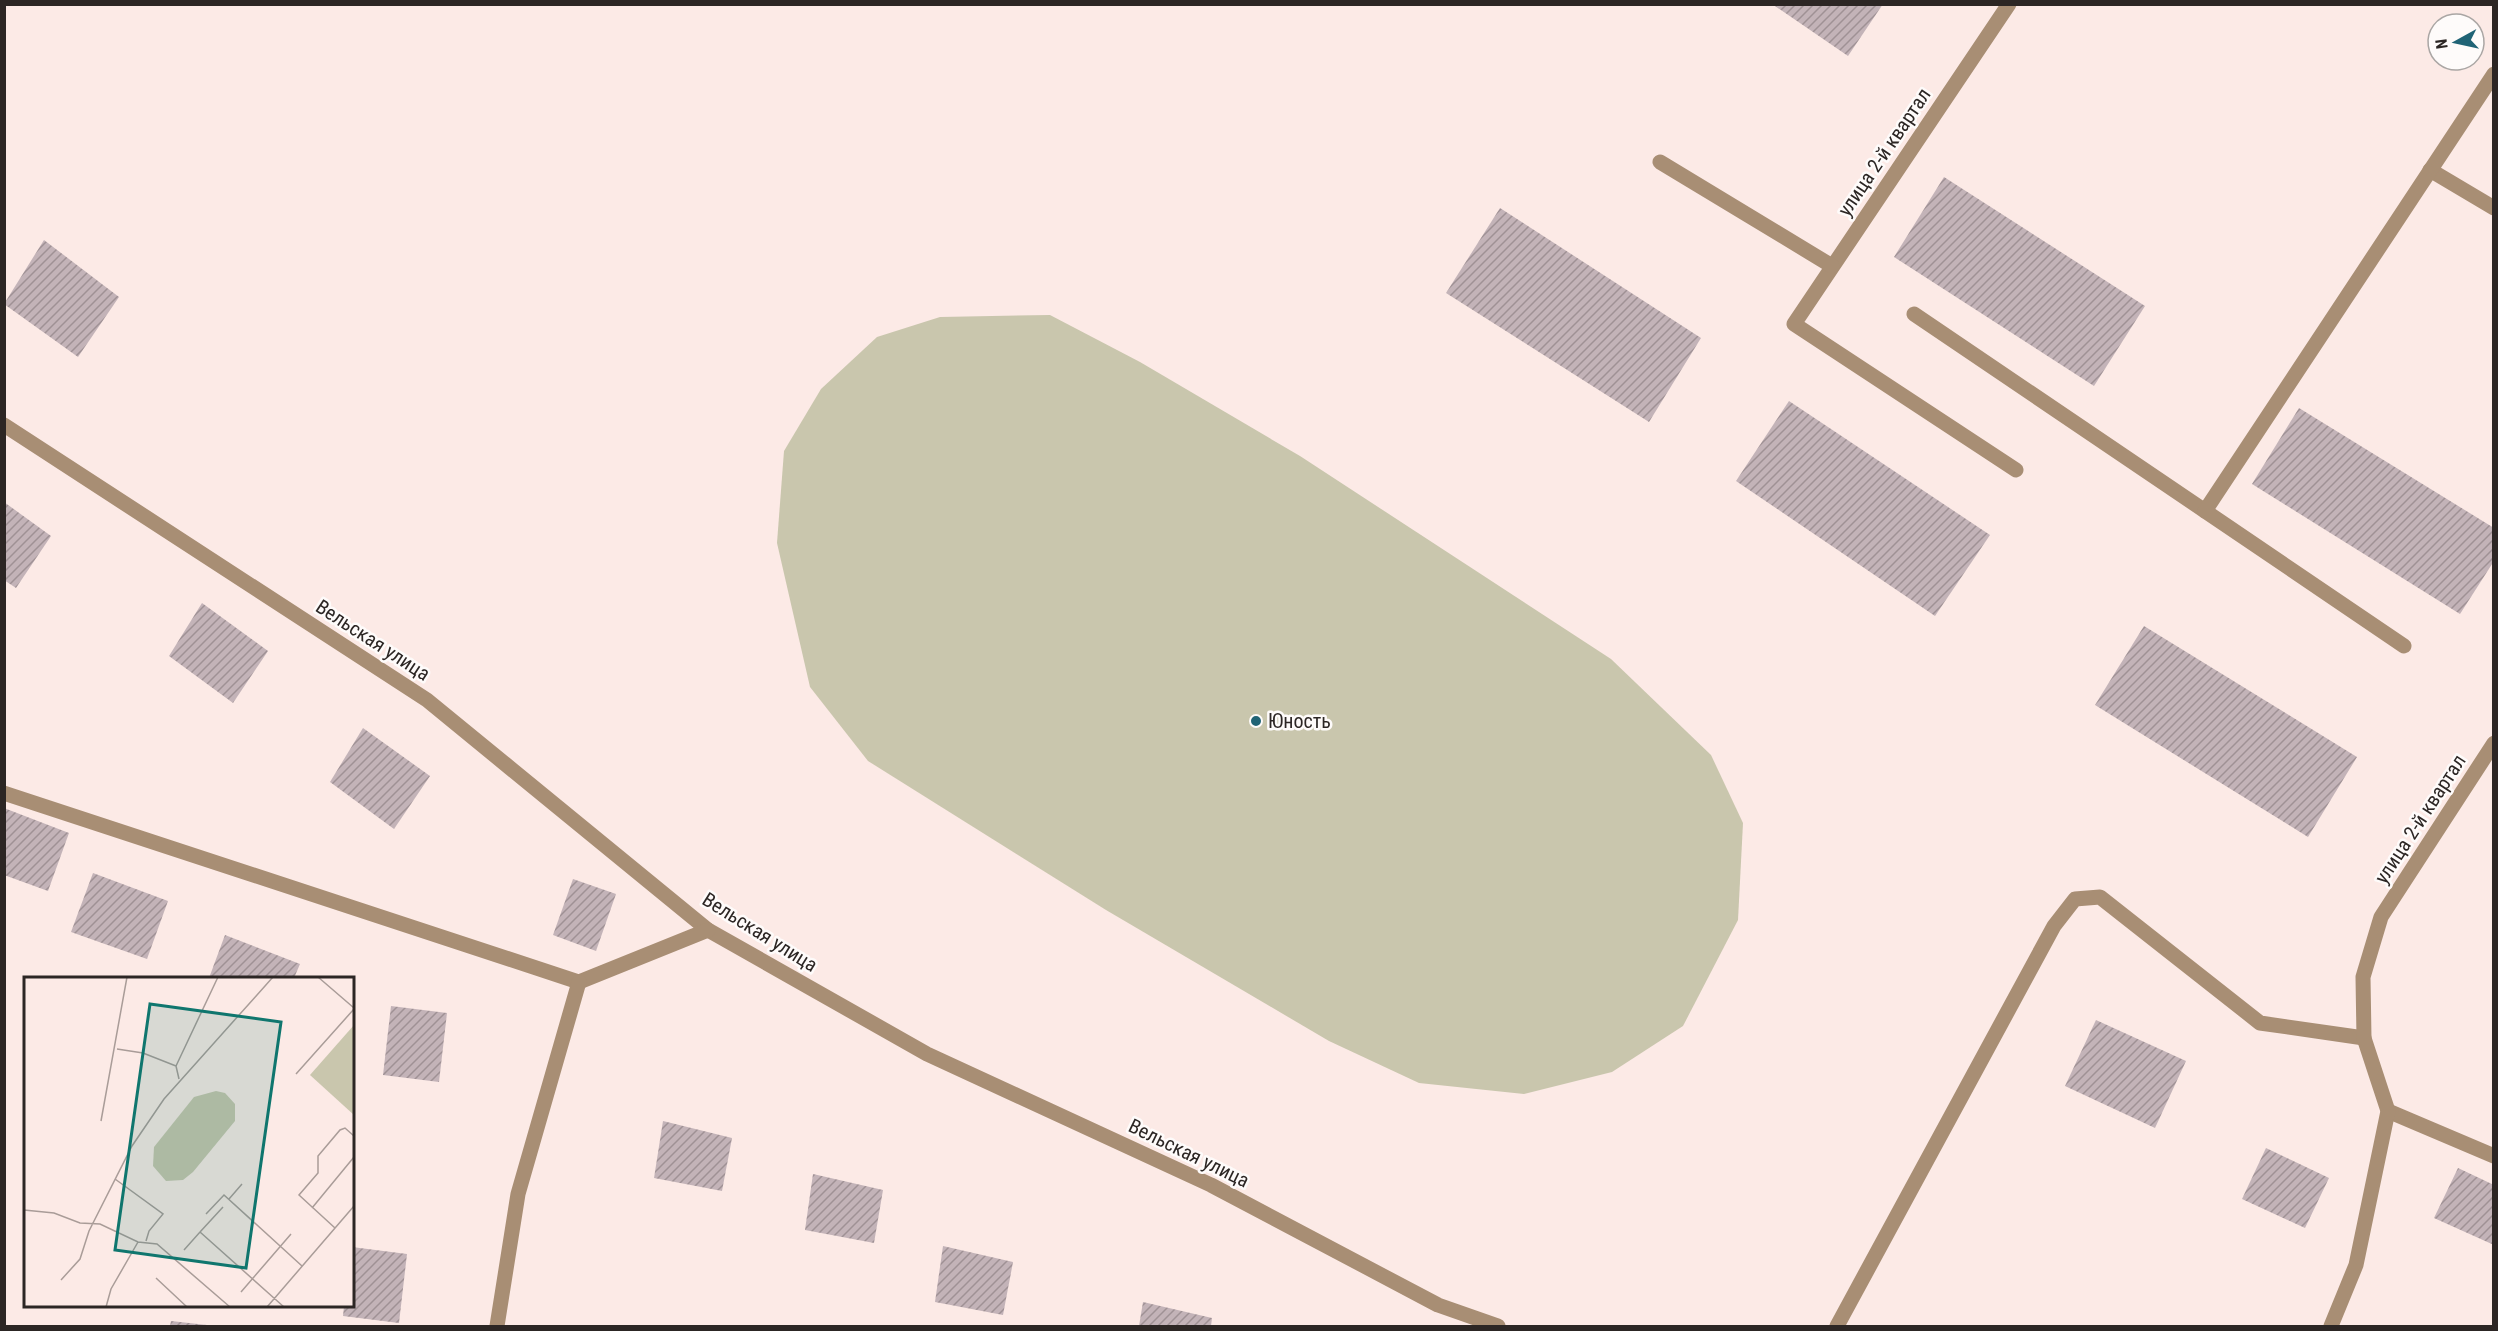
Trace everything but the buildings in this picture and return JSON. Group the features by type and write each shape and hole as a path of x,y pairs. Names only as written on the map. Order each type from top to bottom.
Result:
{"street":[{"name":"улица 2-й квартал","path":"2009,4 1794,324 2016,470"},
{"path":"2205,511 2493,74"},
{"path":"1660,162 1832,266"},
{"path":"2430,170 2493,208"},
{"path":"1914,314 2404,646"},
{"name":"Вельская улица","path":"4,425 427,700 708,930 927,1054 1210,1185 1438,1305 1498,1326"},
{"name":"улица 2-й квартал","path":"2388,1111 2364,1038 2363,977 2381,917 2493,743"},
{"path":"4,793 579,982 708,930"},
{"path":"1837,1326 2054,926 2075,899 2100,897 2260,1023 2364,1038"},
{"path":"497,1326 518,1194 579,982"},
{"path":"2331,1326 2356,1265 2388,1111 2493,1155"}],"shaded area":[{"name":"Юность","path":"1050,315 1140,362 1300,456 1611,659 1711,755 1743,823 1738,920 1683,1026 1612,1072 1524,1094 1419,1083 1329,1041 1106,910 868,761 810,687 777,543 784,451 821,389 877,337 940,317"}],"place":[{"name":"Юность","path":"1256,721"}]}
